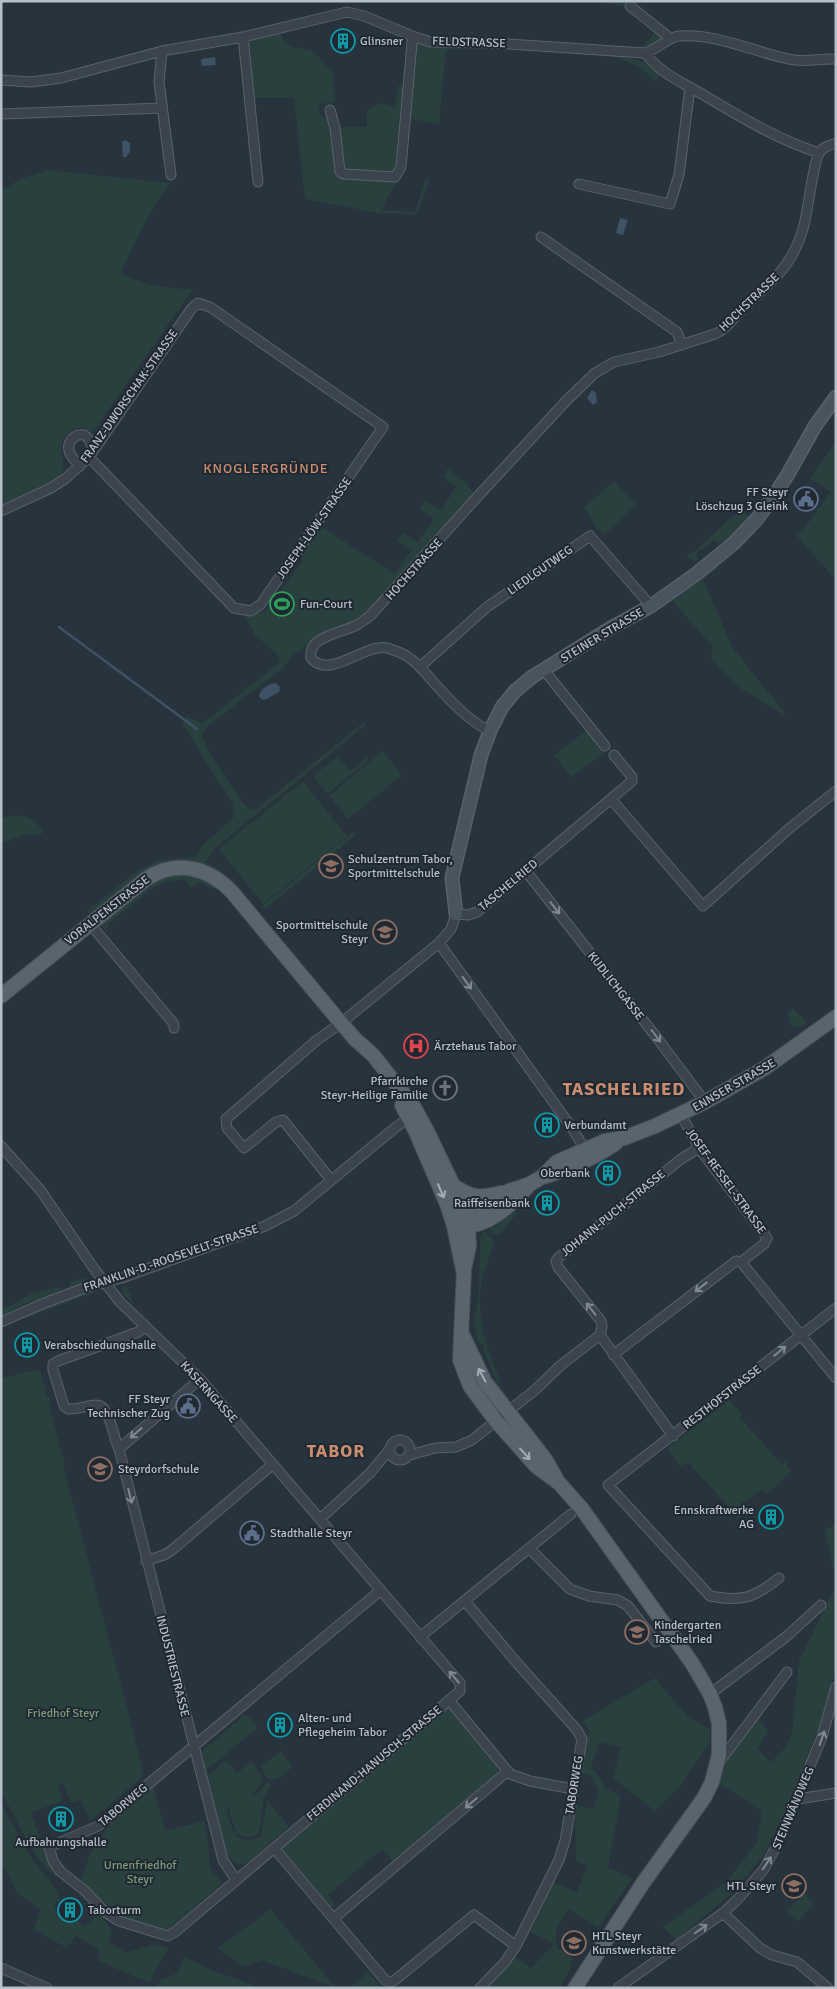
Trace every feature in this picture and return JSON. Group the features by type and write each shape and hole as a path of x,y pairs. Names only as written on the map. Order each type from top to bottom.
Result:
{"main road":[{"name":"VORALPENSTRASSE","path":"1,996 153,874 179,867 203,871 223,883 341,1023"},
{"name":"ENNSER STRASSE","path":"454,1226 467,1222 509,1191 559,1172 608,1149 624,1138 681,1115 705,1102 771,1064 836,1018"},
{"path":"341,1023 373,1055 414,1108 454,1186 467,1222 470,1246 464,1269 460,1360 464,1373 478,1398 496,1421 536,1466 558,1483"},
{"path":"355,1039 367,1061 390,1089 409,1118 447,1204 464,1269"},
{"name":"ENNSER STRASSE","path":"542,1177 557,1162 584,1148 605,1140 624,1138"},
{"name":"ENNSER STRASSE","path":"467,1222 483,1223 515,1200 530,1184"},
{"path":"454,1186 475,1197 509,1191"},
{"path":"462,1335 485,1382 545,1459 576,1511 692,1663 710,1694 719,1723 718,1764 704,1798 642,1883 578,1983"}],"street":[{"path":"630,6 670,38"},
{"name":"FELDSTRASSE","path":"1,80 45,82 162,52 242,37 348,12 364,16 415,37 441,43 494,43 645,53"},
{"path":"836,60 790,60 709,38 685,36 670,38 660,47 645,53 662,71 774,136 819,153 825,147 836,143"},
{"path":"242,37 258,182"},
{"path":"330,110 335,128 340,172 344,174 395,177 401,167 412,43 415,37"},
{"path":"162,52 159,82 168,140 171,176"},
{"path":"579,184 670,204 679,176 690,87"},
{"path":"1,114 162,108"},
{"name":"HOCHSTRASSE","path":"490,731 479,725 443,692 421,666 404,654 383,647 322,666 314,662 310,652 317,642 354,626 372,615 485,488 595,373 614,362 682,345 724,330 771,283 790,259 798,244 803,228 819,153"},
{"path":"541,237 677,332 682,345"},
{"name":"JOSEPH-LÖW-STRASSE","path":"92,453 234,608 251,611 262,604 383,427 210,307 198,303"},
{"name":"FRANZ-DWORSCHAK-STRASSE","path":"1,511 49,489 80,466 92,453 192,308 198,303"},
{"name":"STEINER STRASSE","path":"456,914 452,878 476,772 496,716 508,698 522,685 544,670 651,606 720,555 756,520 788,474 815,426 834,405"},
{"path":"80,466 68,449 71,440 76,436 84,435 88,438 92,453"},
{"name":"LIEDLGUTWEG","path":"421,666 487,607 590,536 651,606"},
{"path":"544,670 605,746"},
{"name":"TASCHELRIED","path":"456,914 468,915 477,912 633,779 614,755"},
{"path":"610,799 703,906 791,827 836,791"},
{"name":"KUDLICHGASSE","path":"525,870 705,1102"},
{"path":"332,1180 282,1120 244,1148 225,1124 226,1120 316,1040 341,1023 439,943 451,929 456,914"},
{"path":"90,924 174,1024 174,1028"},
{"path":"439,943 577,1135 584,1148"},
{"name":"JOSEF-RESSEL-STRASSE","path":"681,1115 700,1148 767,1238 764,1244 741,1262"},
{"name":"FRANKLIN-D.-ROOSEVELT-STRASSE","path":"1,1322 42,1304 104,1282 122,1278 265,1226 294,1211 409,1118"},
{"name":"KASERNGASSE","path":"1,1146 47,1199 120,1302 200,1379 420,1637"},
{"name":"JOHANN-PUCH-STRASSE","path":"672,1436 613,1355 600,1335 602,1327 600,1321 558,1267 556,1261 681,1159 700,1148"},
{"path":"613,1355 736,1261 741,1262 836,1378"},
{"name":"RESTHOFSTRASSE","path":"779,1578 759,1594 752,1596 738,1599 710,1596 608,1484 836,1308"},
{"name":"INDUSTRIESTRASSE","path":"145,1326 138,1332 53,1364 53,1370 64,1406 71,1410 96,1405 104,1408 118,1449 223,1860 236,1880"},
{"path":"370,1473 395,1459 402,1460 410,1454 466,1443 535,1390 560,1365 600,1335"},
{"path":"118,1449 200,1379"},
{"path":"320,1518 370,1473 395,1441 404,1440 408,1443 434,1448"},
{"path":"408,1443 410,1454"},
{"path":"390,1449 390,1453 395,1459"},
{"path":"146,1561 172,1550 273,1464"},
{"path":"420,1637 576,1511"},
{"path":"528,1548 570,1589 589,1596 618,1600 628,1606 656,1642"},
{"name":"TABORWEG","path":"168,1936 111,1917 60,1871 53,1861 49,1847 93,1829 381,1590"},
{"name":"TABORWEG","path":"465,1601 581,1735 565,1841 560,1860 516,1946 505,1962 480,1988"},
{"path":"710,1694 787,1636 822,1605"},
{"name":"FERDINAND-HANUSCH-STRASSE","path":"168,1936 460,1691 460,1684 420,1637"},
{"path":"718,1764 787,1672"},
{"name":"STEINWÄNDWEG","path":"618,1988 723,1913 738,1899 770,1859 798,1799 822,1737 836,1687"},
{"path":"449,1700 508,1771 516,1777 573,1789"},
{"path":"334,1918 508,1771"},
{"path":"798,1799 836,1792"},
{"path":"274,1848 385,1980 390,1982 395,1980 474,1915 516,1946"},
{"path":"723,1913 760,1948 772,1955 797,1962 828,1988"},
{"path":"1,1968 47,1988"}],"green space":[{"path":"594,1 624,1 622,2 662,33 664,38 658,43 638,49 651,38 654,32 621,5"},
{"path":"280,32 286,44 311,51 333,72 335,102 320,104 319,114 326,119 332,128 335,176 397,181 381,210 415,212 426,178 430,180 417,214 378,213 305,199 294,98 251,98 248,41 250,38"},
{"path":"416,41 493,47 446,50 439,124 410,119"},
{"path":"546,51 589,51 633,58 658,72 657,84 647,73 621,59 591,53"},
{"path":"405,84 399,162 394,172 390,174 346,170 341,166 338,127 367,127 367,109 382,103 396,107 397,87"},
{"path":"48,170 171,183 156,203 144,225 122,270 123,275 140,282 158,286 193,289 93,432 81,427 67,435 64,439 61,449 64,469 59,476 45,488 1,504 1,191 20,179"},
{"path":"836,442 836,580 796,535 806,526 830,492 810,478"},
{"path":"448,468 466,483 475,495 418,560 361,619 319,637 292,656 284,667 208,726 202,735 208,751 243,803 251,809 256,809 364,722 366,725 214,849 206,862 221,870 213,890 200,882 192,888 184,879 165,882 150,890 109,923 107,932 87,911 136,872 160,860 195,857 202,846 234,817 233,805 183,724 184,719 188,716 202,724 280,662 278,655 255,635 244,615 265,612 303,560 301,554 320,526 395,574 411,551 397,541 403,533 418,542 434,519 420,509 425,500 441,510 456,487 443,477"},
{"path":"615,480 617,485 637,504 604,535 584,508"},
{"path":"738,511 744,511 750,518 735,535 718,544 715,540 696,554 699,559 695,562 689,559 686,553 693,553"},
{"path":"717,566 719,568 703,579 732,647 788,717 738,687 711,659 712,646 671,599"},
{"path":"547,677 607,750 572,777 554,755 587,730"},
{"path":"383,751 402,775 348,819 329,796"},
{"path":"338,756 350,771 367,757 369,760 327,794 313,776"},
{"path":"303,781 347,836 263,904 219,849"},
{"path":"10,816 29,818 44,831 41,834 24,835 1,843 1,818"},
{"path":"353,832 356,835 264,910 261,907"},
{"path":"792,1008 807,1022 796,1027 790,1025 787,1014"},
{"path":"518,1212 500,1234 492,1233 489,1226 494,1227 500,1222 502,1217"},
{"path":"483,1231 493,1239 494,1243 483,1276 480,1304 481,1317 486,1344 501,1382 498,1384 483,1349 484,1345 478,1342 474,1321 479,1294 480,1239"},
{"path":"88,1278 85,1282 71,1288 69,1286 70,1282"},
{"path":"126,1284 134,1305 151,1324 124,1295 123,1289"},
{"path":"57,1287 61,1290 59,1292 23,1305 3,1315 1,1314 1,1310 33,1293"},
{"path":"93,1290 95,1291 93,1293 26,1318 25,1315"},
{"name":"Friedhof Steyr","path":"40,1369 47,1397 50,1398 51,1403 49,1405 65,1464 63,1465 143,1769 141,1778 90,1821 81,1800 71,1803 63,1783 58,1785 62,1796 60,1802 31,1812 48,1861 57,1878 32,1848 1,1791 1,1378"},
{"path":"729,1400 742,1414 739,1417 782,1464 786,1461 788,1463 787,1466 792,1471 766,1495 761,1489 738,1509 743,1515 735,1521 738,1516 690,1465 688,1463 680,1466 668,1451 669,1447"},
{"path":"836,1525 836,1582 825,1529"},
{"path":"836,1585 836,1666 823,1717 793,1794 764,1855 731,1894 676,1940 663,1927 726,1882 756,1844 762,1811 720,1784 726,1762 758,1718 768,1731 757,1749 771,1762 785,1748 792,1732 799,1661"},
{"path":"655,1678 688,1717 710,1729 710,1741 682,1784 655,1811 613,1778 621,1747 599,1742 591,1768 597,1773 605,1788 621,1796 608,1867 632,1878 598,1928 569,1909 562,1919 556,1934 556,1947 573,1959 569,1972 559,1988 490,1988 515,1956 531,1968 554,1944 530,1931 553,1883 577,1892 588,1865 576,1861 575,1805 594,1809 598,1789 590,1776 581,1773 589,1730 582,1721"},
{"path":"449,1707 498,1768 497,1773 393,1861 382,1849 328,1895 335,1905 331,1907 281,1848"},
{"path":"246,1714 258,1728 206,1770 202,1751"},
{"path":"281,1751 293,1766 277,1778 266,1778 261,1766"},
{"path":"226,1760 237,1773 252,1761 263,1779 252,1796 256,1795 267,1782 271,1784 263,1801 260,1828 257,1835 246,1837 236,1833 229,1811 230,1804 227,1809 228,1816 236,1835 247,1841 261,1836 267,1800 289,1827 246,1864 234,1862 226,1853 208,1776"},
{"name":"Urnenfriedhof Steyr","path":"153,1784 165,1831 204,1821 210,1868 222,1883 167,1931 129,1920 114,1913 104,1906 80,1882 89,1857 103,1836 102,1834 115,1818"},
{"path":"1,1804 30,1856 56,1889 60,1901 55,1902 54,1906 59,1917 64,1916 72,1922 74,1919 84,1926 100,1914 112,1931 109,1942 126,1953 154,1944 168,1948 149,1983 99,1961 99,1949 76,1936 67,1948 34,1930 40,1910 17,1892 3,1866 1,1866"},
{"path":"804,1894 814,1904 798,1921 787,1911"},
{"path":"270,1909 336,1988 262,1960 243,1967 218,1948"},
{"path":"184,1956 211,1970 261,1988 160,1988 157,1986 161,1980 178,1973"},
{"path":"368,1972 382,1988 350,1988"}],"water":[{"path":"215,57 216,65 202,66 201,59"},
{"path":"125,140 130,143 130,152 126,157 123,157 122,142"},
{"path":"620,218 628,220 623,235 616,233"},
{"path":"592,390 596,393 597,402 593,405 587,398"},
{"path":"276,683 280,687 279,692 265,700 261,699 259,696 263,689 268,685"}],"waterway":[{"path":"59,627 197,729"}],"place":[{"name":"Glinsner","path":"343,41"},
{"name":"FF Steyr Löschzug 3 Gleink","path":"806,499"},
{"name":"Fun-Court","path":"282,604"},
{"name":"Schulzentrum Tabor, Sportmittelschule","path":"331,866"},
{"name":"Sportmittelschule Steyr","path":"385,932"},
{"name":"Ärztehaus Tabor","path":"416,1046"},
{"name":"Pfarrkirche Steyr-Heilige Familie","path":"445,1088"},
{"name":"Verbundamt","path":"547,1125"},
{"name":"Oberbank","path":"608,1173"},
{"name":"Raiffeisenbank","path":"547,1203"},
{"name":"Verabschiedungshalle","path":"27,1345"},
{"name":"FF Steyr Technischer Zug","path":"188,1406"},
{"name":"Steyrdorfschule","path":"100,1469"},
{"name":"Ennskraftwerke AG","path":"771,1517"},
{"name":"Stadthalle Steyr","path":"252,1533"},
{"name":"Kindergarten Taschelried","path":"637,1632"},
{"name":"Alten- und Pflegeheim Tabor","path":"280,1725"},
{"name":"Aufbahrungshalle","path":"61,1819"},
{"name":"HTL Steyr","path":"794,1886"},
{"name":"Taborturm","path":"70,1910"},
{"name":"HTL Steyr Kunstwerkstätte","path":"574,1943"}],"district":[{"name":"KNOGLERGRÜNDE","path":"266,468"},
{"name":"TASCHELRIED","path":"624,1089"},
{"name":"TABOR","path":"336,1451"}]}
